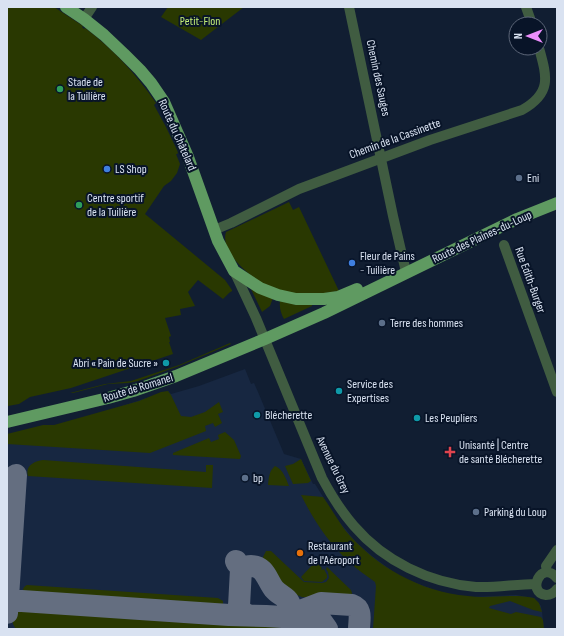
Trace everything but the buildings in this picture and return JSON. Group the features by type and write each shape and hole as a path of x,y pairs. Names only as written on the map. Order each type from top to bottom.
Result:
{"main road":[{"name":"Route du Châtelard","path":"66,7 104,35 140,70 164,102 188,157 214,230 234,271"},
{"name":"Route des Plaines-du-Loup","path":"265,339 344,303 517,219 557,203"},
{"name":"Route des Plaines-du-Loup","path":"234,271 260,288 278,295 308,300 338,297 395,272 406,272"},
{"name":"Route de Romanel","path":"7,422 133,391 176,376 265,339"}],"street":[{"path":"84,19 92,7"},
{"name":"Chemin des Sauges","path":"350,7 406,272"},
{"name":"Chemin de la Cassinette","path":"214,230 299,189 430,140 522,110 538,99 545,85 546,75 541,56"},
{"name":"Rue Edith-Burger","path":"504,245 557,392"},
{"name":"Avenue du Grey","path":"234,271 265,339 322,478 336,502 355,527 378,549 392,558 412,570 445,582 478,587 536,584"},
{"path":"554,575 546,566 557,550"},
{"path":"554,575 541,574 537,578 536,584 539,591 544,594 552,594 557,589"}],"shaded area":[{"path":"245,369 251,384 254,383 284,454 301,459 313,484 315,484 337,519 356,542 372,556 406,579 437,591 470,597 516,595 534,598 541,606 544,629 7,629 7,437 58,427 168,391 171,394 199,386"}],"green space":[{"name":"Centre sportif de la Tuilière","path":"7,7 54,7 83,26 82,27 84,29 85,28 105,44 124,62 140,82 156,103 154,105 177,150 178,153 176,154 180,164 177,173 171,181 164,186 145,214 225,280 232,290 223,299 198,280 188,292 195,306 180,309 181,315 165,318 171,336 169,337 169,342 173,354 71,388 30,397 19,404 8,406"},
{"name":"Petit-Flon","path":"168,7 244,7 201,40 161,17"},
{"path":"289,202 293,210 299,207 339,291 301,295 269,287 247,272 232,257 225,240 226,232"},
{"path":"251,289 273,298 270,306 262,312"},
{"path":"280,301 297,305 312,306 284,319 280,310"},
{"path":"230,343 231,344 179,366 138,381 108,384 70,393 105,384 131,381 179,365"},
{"path":"168,391 181,416 191,417 205,412 219,402 223,412 218,414 222,423 215,427 213,423 205,426 206,431 150,453 7,444 7,434 43,425 54,425 139,401 161,392"},
{"path":"225,432 234,440 241,456 240,459 173,455 173,453 209,438 211,442 219,439 218,435"},
{"path":"301,459 311,481 308,483 293,484 285,466 293,464"},
{"path":"43,460 206,472 206,465 213,465 212,488 28,476 27,472 29,467 36,462"},
{"path":"275,466 282,472 289,486 268,485 270,472"},
{"path":"301,495 323,497 345,530 357,543 384,566 416,583 450,593 476,597 518,596 534,598 539,603 542,612 510,601 490,606 489,608 511,614 516,612 541,617 543,620 544,629 373,629 375,582 351,564 334,546 316,521"},
{"path":"266,551 271,551 304,582 326,582 329,578 326,569 327,567 351,590 351,600 302,597 279,588 264,561 263,557"},
{"path":"316,561 321,565 321,570 324,569 327,578 322,582 304,581 301,577"},
{"path":"27,585 218,598 223,601 223,606 218,610 28,597 23,591"},
{"path":"26,606 311,625 319,629 16,629 12,621 13,614 18,609"}],"taxiway":[{"path":"7,613 16,475"},
{"path":"236,561 241,569 239,606 242,612 248,615"},
{"path":"241,572 248,566 260,568 263,571 274,589 289,602 290,612 287,616 283,617"},
{"path":"7,600 229,615 315,619 322,622 327,629"},
{"path":"290,615 321,603 352,605 358,609 359,612 359,629"}],"place":[{"name":"Stade de la Tuilière","path":"60,89"},
{"name":"LS Shop","path":"107,169"},
{"name":"Eni","path":"519,178"},
{"name":"Centre sportif de la Tuilière","path":"79,205"},
{"name":"Fleur de Pains - Tuilière","path":"352,263"},
{"name":"Terre des hommes","path":"382,323"},
{"name":"Abri « Pain de Sucre »","path":"166,363"},
{"name":"Service des Expertises","path":"339,391"},
{"name":"Blécherette","path":"257,415"},
{"name":"Les Peupliers","path":"417,418"},
{"name":"Unisanté | Centre de santé Blécherette","path":"450,452"},
{"name":"bp","path":"245,478"},
{"name":"Parking du Loup","path":"476,512"},
{"name":"Restaurant de l'Aéroport","path":"300,553"}]}
